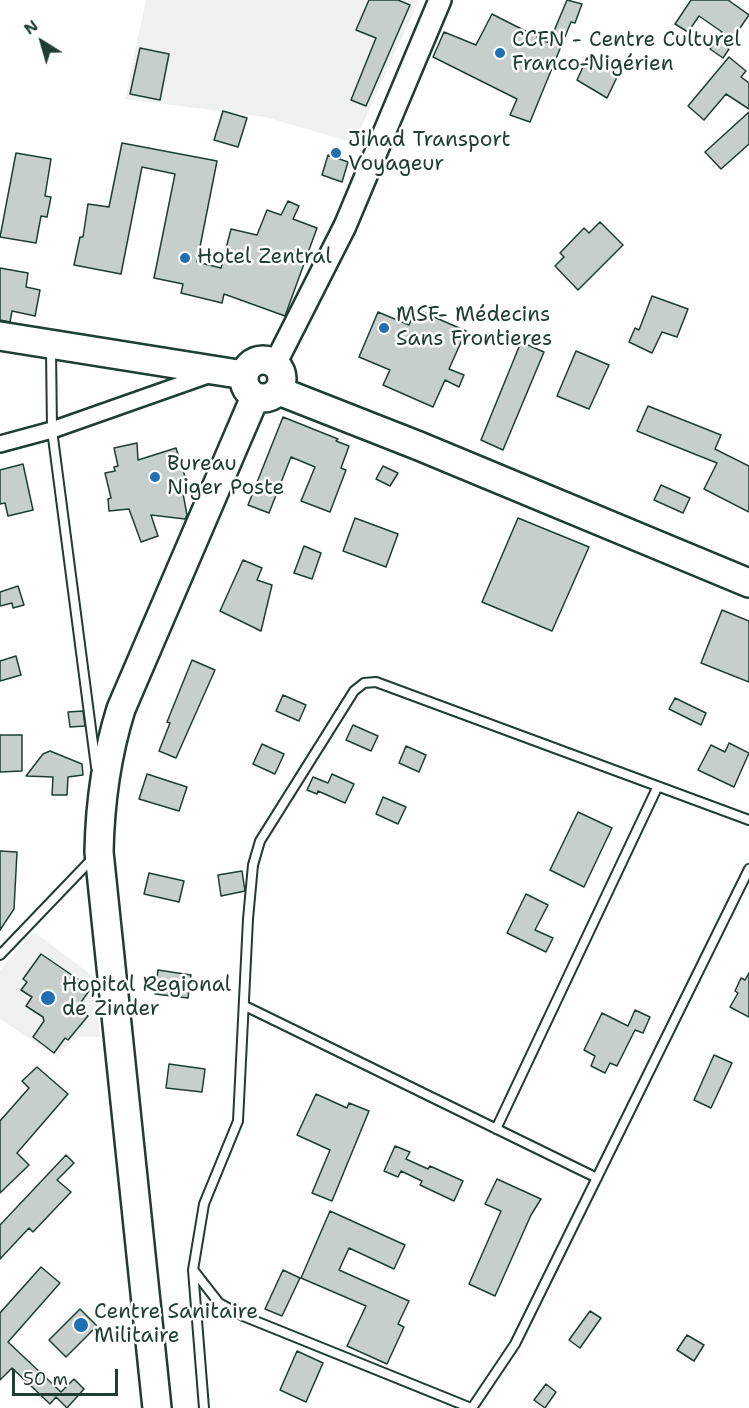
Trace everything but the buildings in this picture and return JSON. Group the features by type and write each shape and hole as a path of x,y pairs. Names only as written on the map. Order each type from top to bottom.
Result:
{"highway":[{"path":"0,336 260,382 430,435 749,568"},
{"path":"260,382 749,583"},
{"path":"170,1408 158,1354 102,850 100,801 108,751 121,709 260,382"},
{"path":"157,1408 158,1354 112,844 113,807 134,717 239,467 260,382"}],"street":[{"path":"0,444 260,382 345,226 440,0"}],"lane":[{"path":"51,345 52,430 100,801"},
{"path":"204,1408 194,1270 204,1204 238,1121 253,865 260,841 354,691 364,683 376,681 657,788 749,820"},
{"path":"496,1129 657,788"},
{"path":"0,955 102,850"},
{"path":"194,1270 219,1303 243,1316 472,1408 515,1344 749,869"},
{"path":"245,1006 597,1178"}],"shaded area":[{"path":"146,0 419,0 354,143 265,117 125,99"},
{"name":"Hopital Regional de Zinder","path":"34,932 94,977 100,1037 75,1037 57,1057 0,1019 0,970"}],"place":[{"name":"CCFN - Centre Culturel Franco-Nigérien","path":"500,53"},
{"name":"Jihad Transport Voyageur","path":"336,153"},
{"name":"Hotel Zentral","path":"185,258"},
{"name":"MSF- Médecins Sans Frontieres","path":"384,328"},
{"name":"Bureau Niger Poste","path":"155,477"},
{"name":"Hopital Regional de Zinder","path":"48,998"},
{"name":"Centre Sanitaire Militaire","path":"81,1325"}]}
